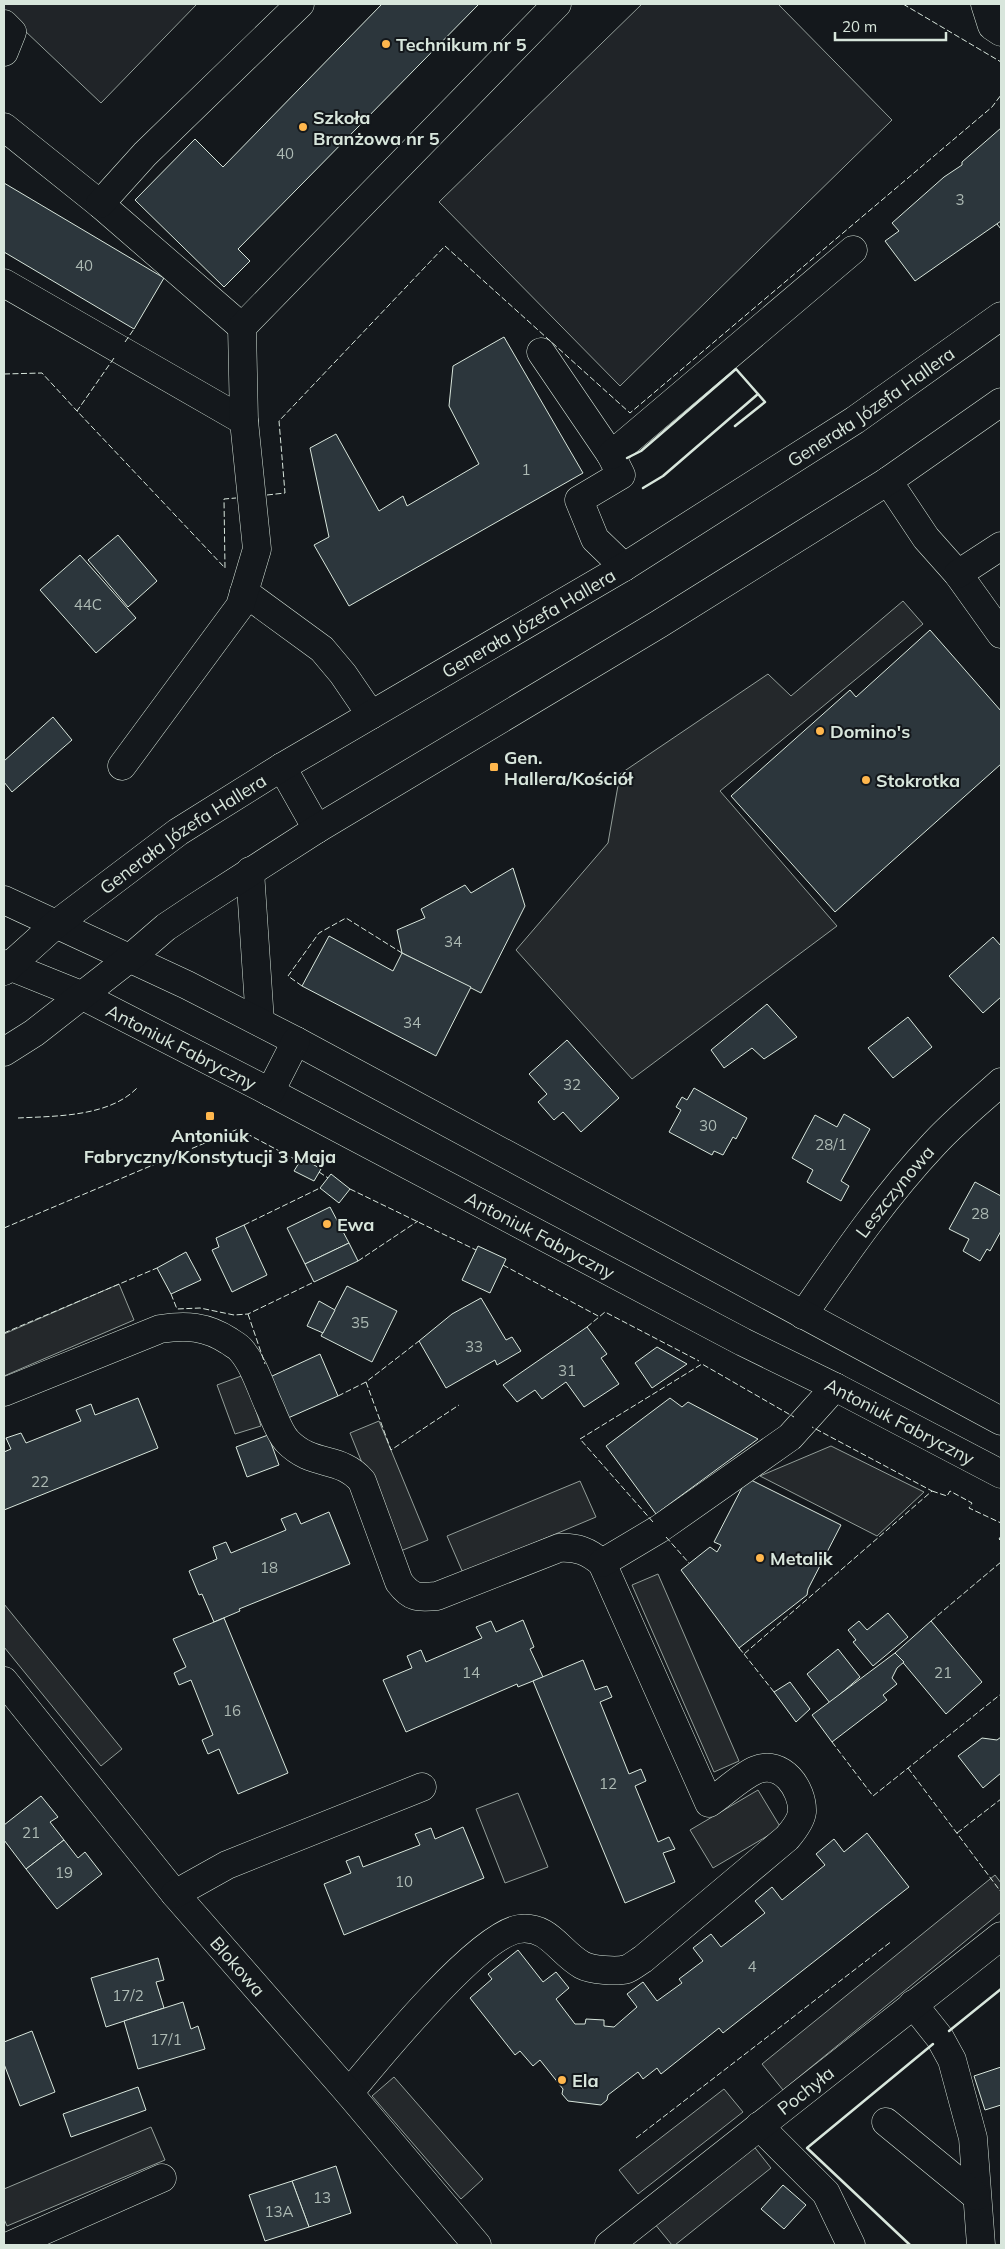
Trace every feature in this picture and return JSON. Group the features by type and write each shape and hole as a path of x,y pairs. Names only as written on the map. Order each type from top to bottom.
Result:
{"main road":[{"path":"100,204 145,154 300,4"},
{"path":"122,766 240,606 257,549 244,420 242,327 557,4"},
{"path":"985,4 992,26 1001,32"},
{"path":"4,24 12,32 4,52"},
{"path":"4,127 100,204 242,327"},
{"path":"611,455 853,250"},
{"path":"4,283 244,420"},
{"name":"Generała Józefa Hallera","path":"6,967 55,925 155,848 282,767 624,567 855,420 1001,316"},
{"path":"541,352 611,455 621,475 579,500 594,539 624,567"},
{"path":"4,1052 34,1032 130,958 166,927 250,872 317,829 659,624 888,481 1001,402"},
{"path":"888,481 926,538 958,574 1001,634"},
{"path":"958,574 1001,546"},
{"path":"244,592 322,649 343,674 371,715"},
{"path":"282,767 317,829"},
{"path":"250,872 260,1022"},
{"path":"4,900 130,958 260,1022 1001,1421"},
{"name":"Antoniuk Fabryczny","path":"6,967 82,995 270,1092 734,1338 835,1387 1001,1474"},
{"path":"270,1092 296,1041"},
{"name":"Leszczynowa","path":"803,1315 862,1232 919,1161 954,1124 1001,1082"},
{"path":"4,1392 160,1329 178,1326 200,1327 221,1335 240,1348 249,1361 286,1440 306,1456 318,1461 343,1465 354,1472 362,1481 399,1582 407,1592 424,1597 437,1596 559,1548 574,1547 590,1553 602,1562 709,1803 757,1769 768,1768 778,1771 790,1778 798,1788 802,1814 796,1827 780,1844 643,1959 627,1969 600,1970 582,1965 547,1935 532,1929 517,1930 501,1935 460,1970 376,2060 349,2093"},
{"path":"602,1562 659,1529 790,1437 835,1387"},
{"name":"Blokowa","path":"4,1681 175,1894 349,2093 477,2245"},
{"path":"175,1894 227,1864 422,1787"},
{"name":"Pochyła","path":"609,2245 1001,1936"},
{"path":"913,2004 940,2038 952,2060 973,2138 981,2245"},
{"path":"886,2122 976,2196"},
{"path":"759,2126 826,2193 851,2245"},
{"path":"11,2245 162,2178"}],"shaded area":[{"path":"4,4 197,4 101,103 4,11"},
{"path":"642,4 778,4 892,120 620,386 439,202"},
{"path":"903,601 923,624 720,791 837,926 632,1079 516,950 608,843 620,774 768,674 791,696"},
{"path":"119,1284 134,1320 4,1376 4,1334"},
{"path":"244,1375 261,1426 235,1434 217,1385"},
{"path":"379,1421 428,1540 398,1552 350,1433"},
{"path":"831,1446 924,1492 877,1536 760,1476"},
{"path":"580,1481 596,1517 463,1573 447,1536"},
{"path":"658,1574 739,1761 714,1772 632,1585"},
{"path":"4,1604 122,1749 101,1766 4,1647"},
{"path":"758,1790 781,1828 713,1868 690,1830"},
{"path":"518,1793 548,1867 505,1883 476,1809"},
{"path":"995,1875 1001,1883 1001,1912 783,2090 762,2064"},
{"path":"394,2077 483,2179 461,2199 372,2096"},
{"path":"724,2089 743,2112 638,2194 619,2170"},
{"path":"151,2127 165,2160 7,2226 4,2219 4,2189"},
{"path":"752,2144 771,2168 675,2245 672,2245 654,2223"}],"building":[{"path":"382,4 479,4 238,249 250,261 224,287 135,200 195,139 223,167"},
{"path":"1001,128 1001,221 915,281 885,241 899,231 892,223 944,177 962,165 962,162"},
{"path":"4,183 164,278 134,329 4,252"},
{"path":"504,337 583,473 349,606 314,545 329,537 310,448 336,434 379,511 403,496 407,506 479,464 449,406 453,366"},
{"path":"118,535 157,581 128,607 88,560"},
{"path":"80,555 136,618 96,653 40,590"},
{"name":"Stokrotka","path":"930,630 1001,711 1001,764 835,912 731,796 850,690 856,697"},
{"path":"53,717 72,740 12,792 4,782 4,761"},
{"path":"513,868 525,906 481,993 402,953 397,930 425,918 421,909 465,885 471,893"},
{"path":"329,936 393,971 402,953 471,987 436,1056 302,986"},
{"path":"993,937 1001,946 1001,997 983,1013 949,976"},
{"path":"767,1004 797,1037 764,1059 752,1048 724,1068 711,1050"},
{"path":"908,1017 932,1047 893,1078 868,1048"},
{"path":"567,1040 619,1098 581,1132 563,1112 554,1120 538,1102 547,1094 529,1074"},
{"path":"694,1088 747,1118 736,1139 733,1137 723,1155 714,1151 712,1155 669,1132 681,1110 676,1107 682,1097 687,1100"},
{"path":"844,1114 870,1129 841,1181 849,1186 841,1201 807,1182 813,1170 792,1158 815,1115 837,1127"},
{"path":"302,1158 321,1169 314,1181 294,1171"},
{"path":"331,1174 350,1189 339,1203 320,1188"},
{"path":"975,1182 1001,1196 1001,1231 990,1251 987,1249 980,1261 963,1251 969,1239 949,1229"},
{"path":"330,1207 349,1243 305,1264 287,1228"},
{"path":"244,1225 267,1275 232,1292 212,1250 219,1247 216,1238"},
{"path":"349,1243 358,1261 314,1282 305,1264"},
{"path":"478,1246 506,1259 490,1293 462,1280"},
{"path":"186,1252 201,1280 171,1294 157,1268"},
{"path":"347,1286 397,1311 372,1362 321,1336"},
{"path":"481,1298 506,1340 512,1337 521,1351 497,1365 495,1360 446,1388 419,1341 452,1314"},
{"path":"319,1301 335,1310 323,1333 307,1326"},
{"path":"587,1327 607,1354 601,1358 619,1384 584,1407 566,1382 542,1399 535,1390 517,1402 503,1385"},
{"path":"657,1347 687,1364 652,1388 635,1363"},
{"path":"320,1354 338,1396 288,1418 270,1377"},
{"path":"138,1398 158,1448 4,1510 4,1452 11,1449 6,1438 21,1433 26,1443 81,1421 76,1410 91,1404 95,1415"},
{"path":"670,1398 682,1407 688,1402 758,1439 656,1514 606,1446"},
{"path":"268,1435 279,1465 247,1477 236,1447"},
{"name":"Metalik","path":"747,1478 841,1525 808,1589 807,1595 739,1648 681,1570 710,1547 717,1552 721,1545 714,1542"},
{"path":"329,1512 350,1564 239,1609 240,1611 214,1622 202,1594 199,1595 189,1571 217,1559 213,1547 226,1542 231,1553 286,1530 281,1519 296,1513 301,1524"},
{"path":"888,1613 908,1637 873,1666 853,1642 856,1640 848,1630 859,1621 867,1630"},
{"path":"224,1618 288,1773 238,1794 219,1749 208,1754 202,1740 213,1735 191,1680 179,1685 174,1673 186,1667 173,1639"},
{"path":"523,1620 534,1647 530,1649 543,1677 518,1687 517,1684 406,1732 383,1680 412,1668 407,1656 421,1650 426,1662 482,1638 476,1627 491,1621 496,1632"},
{"path":"931,1621 982,1682 946,1714 895,1653"},
{"path":"838,1649 860,1677 830,1703 807,1674"},
{"path":"895,1653 904,1662 897,1668 892,1678 897,1684 883,1695 887,1700 832,1742 812,1715"},
{"path":"583,1660 595,1690 607,1686 612,1697 600,1702 629,1774 641,1769 646,1781 635,1786 658,1842 669,1837 675,1849 663,1853 675,1882 625,1903 533,1681"},
{"path":"790,1682 810,1709 796,1722 774,1692"},
{"path":"1001,1737 1001,1773 983,1788 958,1756 982,1738 997,1740"},
{"path":"41,1796 58,1817 50,1822 64,1840 26,1869 4,1840 4,1825"},
{"path":"463,1827 484,1878 344,1935 324,1884 351,1873 346,1861 359,1856 363,1867 420,1845 415,1834 431,1828 435,1839"},
{"path":"867,1833 909,1887 723,2033 719,2028 661,2074 657,2068 643,2079 638,2072 608,2095 607,2100 601,2105 568,2101 562,2094 563,2089 540,2060 533,2066 520,2051 515,2055 470,1998 492,1979 488,1974 518,1950 543,1982 556,1972 569,1988 556,1999 575,2024 585,2024 586,2019 604,2020 604,2026 614,2027 637,2007 627,1994 643,1982 657,2001 682,1983 679,1979 703,1961 693,1948 711,1934 721,1947 765,1913 755,1901 772,1887 782,1900 825,1865 816,1854 834,1839 844,1852"},
{"path":"64,1840 78,1858 85,1852 102,1874 57,1909 26,1869"},
{"path":"158,1958 164,1980 156,1982 164,2008 106,2027 91,1978"},
{"path":"183,2002 191,2029 198,2026 205,2049 138,2069 124,2021"},
{"path":"32,2031 55,2092 20,2106 4,2064 4,2042"},
{"path":"1001,2067 1001,2105 985,2110 974,2076"},
{"path":"138,2087 146,2110 71,2137 63,2114"},
{"path":"336,2166 351,2213 309,2227 292,2181"},
{"path":"292,2181 309,2227 265,2241 249,2195"},
{"path":"783,2185 806,2205 784,2229 761,2209"}],"fence":[{"path":"903,4 1001,62"},
{"path":"267,495 285,493 279,421 445,246 630,413 992,107 1001,95"},
{"path":"997,224 1001,229"},
{"path":"125,342 134,329"},
{"path":"114,358 77,411 225,568 224,499 236,498"},
{"path":"4,374 42,373 77,411"},
{"path":"302,986 288,976 319,933 346,918 402,953"},
{"path":"18,1118 65,1115 98,1109 126,1097 138,1087"},
{"path":"4,1228 238,1129 300,1162"},
{"path":"319,1172 328,1178"},
{"path":"244,1225 320,1188"},
{"path":"350,1189 476,1250"},
{"path":"358,1261 418,1221"},
{"path":"503,1265 600,1317"},
{"path":"4,1333 157,1268"},
{"path":"171,1294 177,1309 200,1308 234,1315 248,1314 314,1282"},
{"path":"587,1327 605,1312 699,1361"},
{"path":"248,1314 265,1364"},
{"path":"338,1396 366,1382 419,1341"},
{"path":"653,1522 580,1439 702,1364 794,1417"},
{"path":"366,1382 391,1450 459,1405"},
{"path":"739,1648 744,1654 932,1491 812,1427"},
{"path":"932,1491 947,1496 950,1491 972,1503 969,1508 1001,1523"},
{"path":"1001,1536 999,1539 1001,1541"},
{"path":"666,1537 689,1563"},
{"path":"931,1621 1001,1562"},
{"path":"744,1654 774,1692"},
{"path":"832,1742 873,1796 1001,1694"},
{"path":"908,1768 1001,1892"},
{"path":"957,1833 1001,1799"},
{"path":"636,2138 892,1941"}],"wall":[{"path":"627,458 641,451 736,369 758,394 663,476 643,488"},
{"path":"735,426 765,402 758,394"},
{"path":"949,2031 1001,1989"},
{"path":"910,2245 807,2148 933,2044"}],"place":[{"name":"Technikum nr 5","path":"386,44"},
{"name":"Szkoła Branżowa nr 5","path":"303,127"},
{"name":"Domino's","path":"820,731"},
{"name":"Gen. Hallera/Kościół","path":"494,767"},
{"name":"Stokrotka","path":"866,780"},
{"name":"Antoniuk Fabryczny/Konstytucji 3 Maja","path":"210,1116"},
{"name":"Ewa","path":"327,1224"},
{"name":"Metalik","path":"760,1558"},
{"name":"Ela","path":"562,2080"}]}
